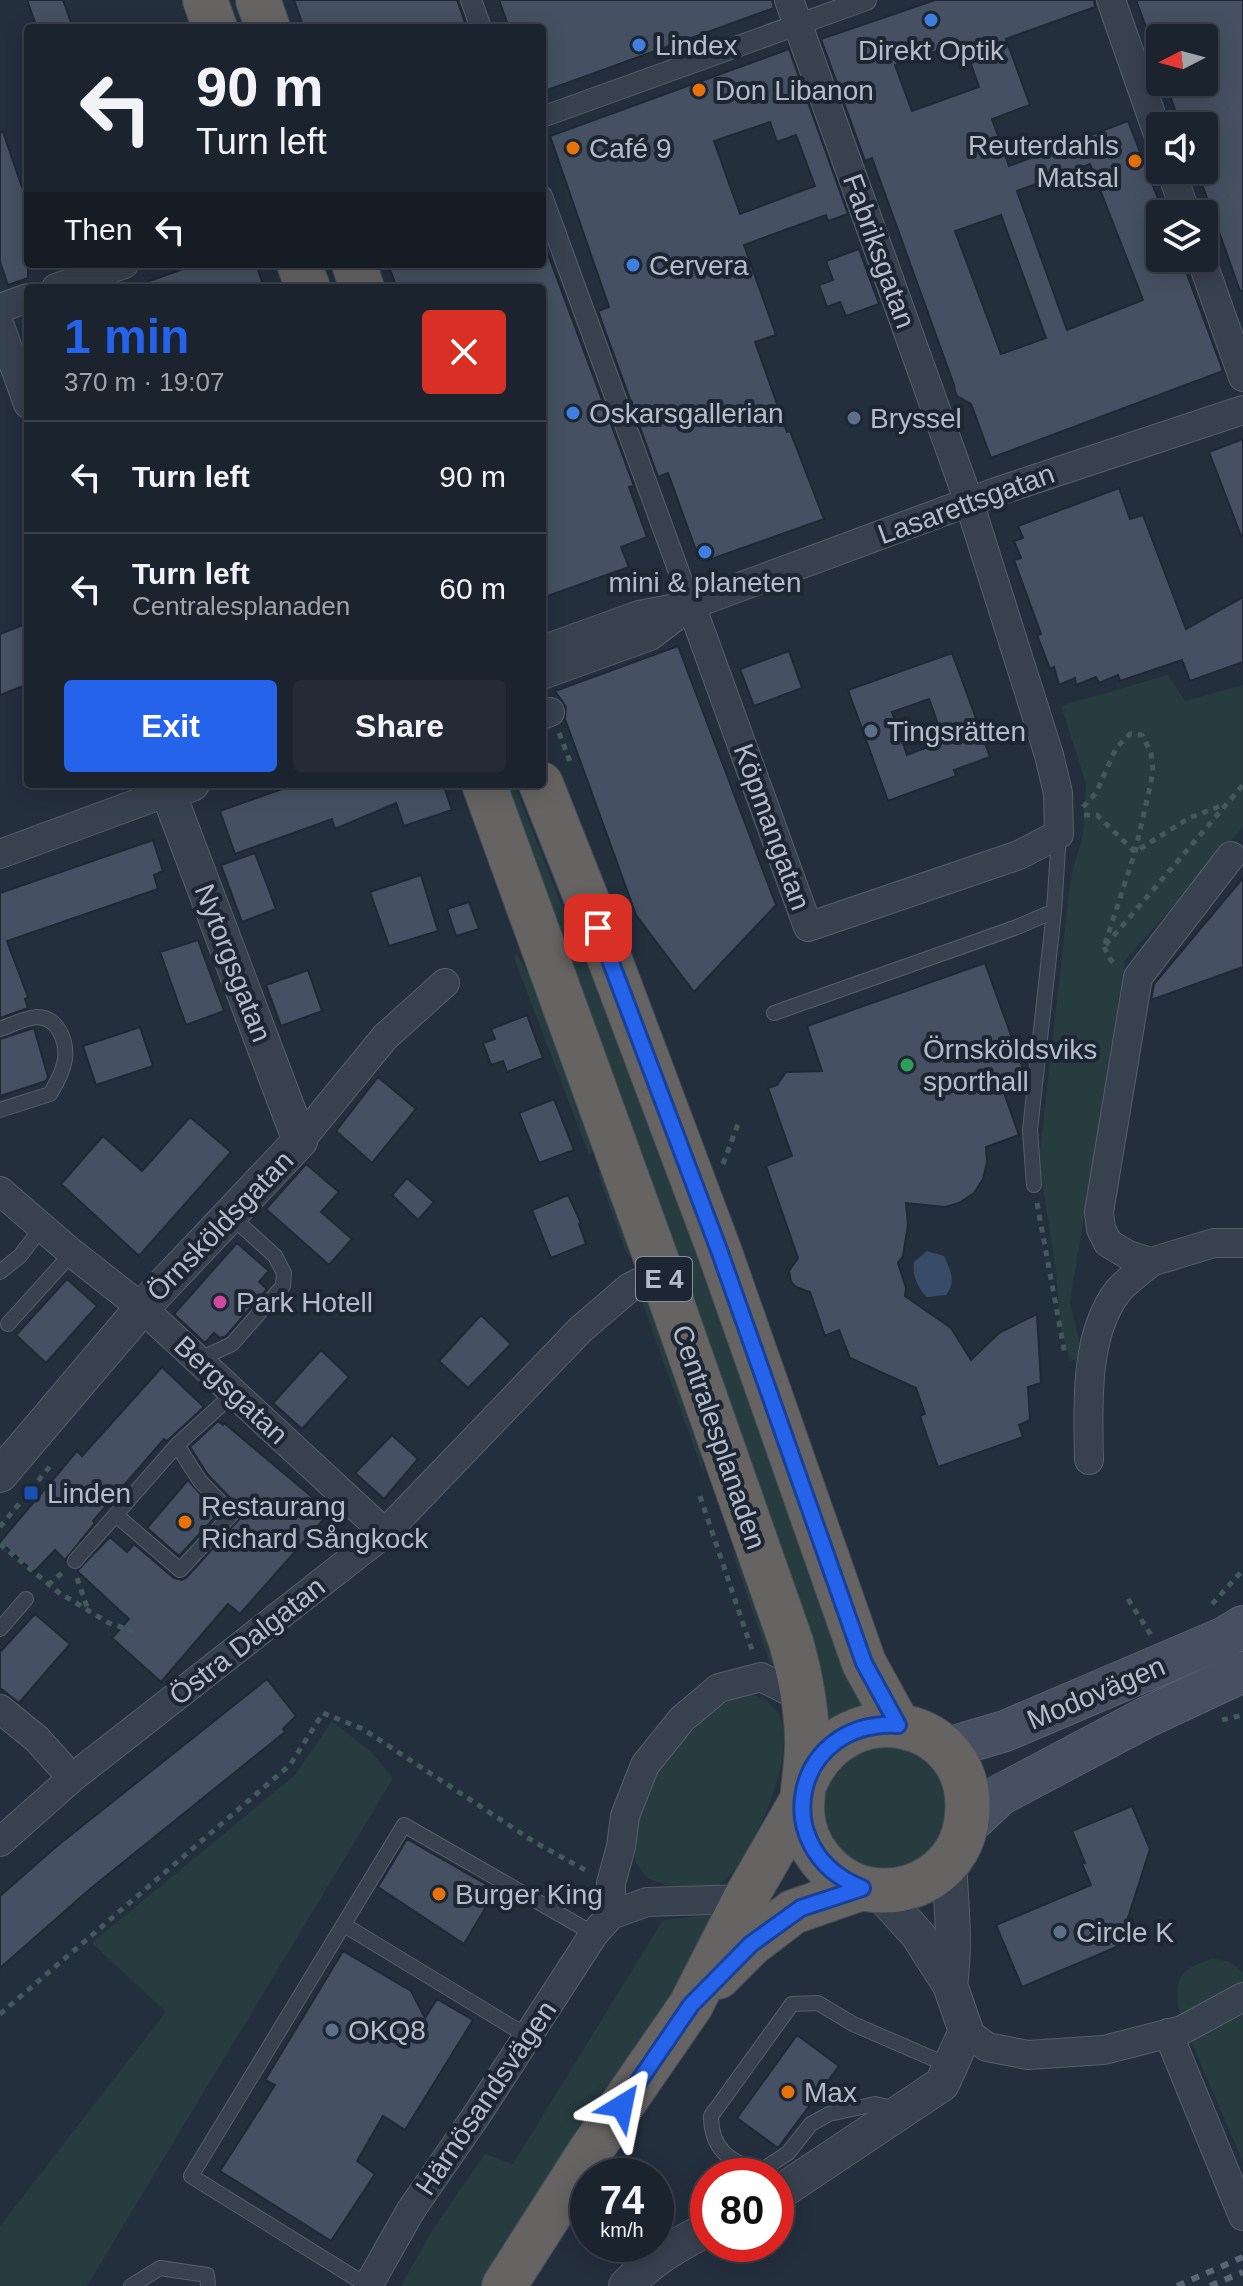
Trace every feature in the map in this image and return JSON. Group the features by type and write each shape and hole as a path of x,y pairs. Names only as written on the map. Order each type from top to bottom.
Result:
{"highway":[{"path":"205,0 214,24"},
{"path":"258,0 267,24"},
{"name":"E 4","path":"557,776 598,928 719,1250 864,1663 898,1725"},
{"name":"Centralesplanaden","path":"485,788 791,1642 805,1699 804,1791"},
{"path":"504,2286 589,2153 691,2005 826,1748 847,1733 871,1725 898,1725 915,1730 944,1749 957,1765 965,1785 968,1806 958,1844 929,1879 890,1891 870,1889 793,1912 751,1944 691,2005"},
{"name":"E 4","path":"804,1791 805,1828 816,1855 837,1875 870,1889"}],"main road":[{"name":"Modovägen","path":"944,1749 1005,1731 1085,1699 1225,1637 1243,1626"},
{"name":"Modovägen","path":"958,1844 1000,1795 1147,1717 1243,1672"}],"street":[{"path":"471,0 480,24"},
{"path":"546,115 794,12 866,0"},
{"path":"1111,0 1150,112"},
{"name":"Fabriksgatan","path":"794,12 969,502"},
{"name":"Köpmangatan","path":"546,207 808,927 1019,855 1059,834"},
{"path":"67,284 113,268"},
{"path":"1206,272 1243,377"},
{"path":"0,308 24,299"},
{"path":"0,326 24,393"},
{"name":"Lasarettsgatan","path":"546,649 639,615 691,605 969,502 1243,410"},
{"path":"969,502 1049,755 1058,793 1059,834"},
{"name":"Lasarettsgatan","path":"546,674 650,636 691,605"},
{"path":"0,854 172,788"},
{"name":"Nytorgsgatan","path":"175,788 300,1141"},
{"path":"1151,1262 1128,1255 1108,1243 1101,1229 1099,1212 1138,977 1238,847"},
{"name":"Örnsköldsgatan","path":"0,1475 142,1308 300,1141 385,1037 445,983"},
{"name":"Bergsgatan","path":"0,1191 142,1308 385,1533"},
{"path":"1089,1460 1088,1397 1096,1342 1106,1313 1119,1290 1151,1262 1214,1243 1243,1243"},
{"name":"Östra Dalgatan","path":"0,1842 72,1778 385,1533 581,1329 630,1287 661,1272"},
{"path":"603,1925 625,1816 645,1765 682,1719 719,1688 761,1677 805,1699"},
{"path":"0,1709 37,1739 72,1778"},
{"path":"950,1985 954,1959 958,1844"},
{"path":"870,1889 918,1935 950,1985 966,2031 987,2047 1028,2055 1104,2050 1182,2030 1243,1997"},
{"path":"603,1925 647,1902 745,1899"},
{"name":"Härnösandsvägen","path":"368,2286 411,2210 603,1925"},
{"path":"794,2183 942,2084 966,2031"},
{"path":"1168,2033 1243,2216"},
{"path":"626,2286 640,2271 690,2238"}],"lane":[{"path":"1034,1185 1030,1130 1054,911 1059,834"},
{"path":"774,1013 1054,911"},
{"path":"0,1029 34,1017 48,1019 57,1027 64,1041 65,1058 61,1076 50,1094 0,1110"},
{"path":"198,1360 232,1344 283,1286 284,1273 275,1256 231,1216"},
{"path":"0,1272 20,1256 42,1227"},
{"path":"8,1324 72,1253"},
{"path":"75,1561 177,1445 234,1393"},
{"path":"116,1515 180,1570 232,1514 200,1481 177,1445"},
{"path":"0,1629 26,1599"},
{"path":"368,2286 191,2176 404,1825 603,1925"},
{"path":"344,1925 529,2037"},
{"path":"729,2158 715,2143 711,2116 792,2004 818,2003 853,2024 950,2066"},
{"path":"781,2158 811,2124 829,2114 875,2104 905,2110"},
{"path":"131,2286 160,2268 207,2275 208,2286"}],"path":[{"path":"546,714 557,776"},
{"path":"1116,965 1104,947 1135,852 1153,771 1151,753 1142,735 1130,734 1116,748 1096,793 1077,814 1097,815 1135,852"},
{"path":"1104,947 1243,785"},
{"path":"1135,852 1189,818 1224,805"},
{"path":"720,1173 738,1124"},
{"path":"1034,1185 1068,1369"},
{"path":"0,1544 58,1592 109,1623 138,1633"},
{"path":"1201,1611 1211,1606 1243,1570"},
{"path":"1128,1599 1152,1636 1140,1641"},
{"path":"0,2014 290,1765 323,1713 363,1729 536,1843 611,1883"}],"green space":[{"path":"1168,675 1185,701 1243,685 1243,827 1125,960 1070,1303 1083,1357 1070,1361 1060,1325 1056,1272 1039,1160 1071,876 1083,835 1086,783 1061,706"},
{"path":"501,788 516,788 572,932 604,987 878,1709 825,1729"},
{"path":"516,953 547,1005 598,1146 589,1155 514,958"},
{"path":"604,1165 635,1246 630,1257 598,1173"},
{"path":"640,1296 654,1299 695,1414 704,1475"},
{"path":"731,1548 761,1596 780,1667 770,1663"},
{"path":"744,1692 773,1706 782,1724 784,1743 776,1785 751,1845 738,1867 717,1887 679,1890 647,1878 635,1861 637,1810 655,1770 713,1710"},
{"path":"332,1721 372,1753 393,1778 87,2286 0,2286 0,2226 166,2012 92,1943 295,1775"},
{"path":"885,1747 909,1751 928,1765 942,1784 946,1808 942,1832 928,1851 909,1865 885,1869 861,1865 842,1851 828,1832 824,1808 828,1784 842,1765 861,1751"},
{"path":"723,1914 489,2286 401,2286 435,2226 485,2154 513,2164 663,1920"},
{"path":"1213,1959 1228,1961 1243,1972 1243,2162 1180,2016 1178,1985 1181,1978 1192,1967"}],"water":[{"path":"927,1251 944,1256 952,1280 946,1295 927,1297 916,1281 914,1262"}],"building":[{"path":"27,0 63,0 72,24 36,24"},
{"path":"294,0 457,0 466,24 303,24"},
{"path":"499,0 772,0 774,8 546,91 546,24 508,24"},
{"path":"935,0 1094,0 1095,7 1006,39 1030,105 992,119 1009,166 1128,121 1146,168 1146,184 1152,184 1158,200 1146,200 1146,272 1186,272 1223,371 991,458 971,404 957,396 955,391 872,158 865,161 821,39","holes":["963,42 979,87 912,111 895,65","1090,164 1143,300 1067,330 1017,191","1001,215 1046,338 1001,354 955,231"]},
{"path":"1136,0 1243,0 1243,291 1240,291 1218,229 1218,200 1208,200 1202,184 1218,184 1218,112 1176,112 1170,96 1218,96 1218,24 1146,24 1146,27"},
{"path":"789,49 848,214 828,221 826,215 744,245 776,335 755,342 787,432 790,431 824,519 706,561 698,556 668,473 658,477 598,311 609,307 550,136","holes":["770,122 777,142 796,135 815,186 740,214 714,141"]},
{"path":"0,132 3,132 24,186 24,268 28,268 28,278 8,285 0,262"},
{"name":"Oskarsgallerian","path":"546,249 634,486 629,487 647,537 621,547 629,567 546,597 546,284 396,284 390,268 546,268"},
{"path":"859,249 879,304 846,316 840,302 827,307 819,285 833,280 826,261"},
{"path":"186,268 257,268 263,284 141,284"},
{"path":"1243,439 1243,535 1241,536 1209,452"},
{"path":"1119,488 1130,519 1143,515 1186,629 1243,597 1243,662 1190,681 1182,660 1120,681 1118,675 1099,683 1096,677 1076,685 1075,678 1059,685 1054,667 1050,669 1037,635 1041,634 1014,560 1021,558 1014,541 1023,538 1018,526"},
{"path":"24,625 24,686 0,695 0,634"},
{"path":"678,646 776,905 694,992 636,915 565,719 566,707 555,691"},
{"path":"789,651 802,688 754,706 740,669"},
{"path":"952,653 990,757 954,770 956,776 888,801 848,690","holes":["929,699 944,741 907,755 892,712"]},
{"path":"285,788 444,788 452,810 404,826 396,803 335,829 332,819 235,854 220,811"},
{"path":"153,840 163,871 154,875 158,889 7,941 28,997 25,999 28,1008 0,1018 0,893"},
{"path":"255,853 276,909 242,922 221,865"},
{"path":"421,875 438,931 389,946 370,892"},
{"path":"1243,878 1243,967 1151,1000 1154,984"},
{"path":"469,902 479,929 456,936 447,909"},
{"path":"198,940 224,1011 186,1025 160,952"},
{"path":"985,963 1026,1077 1025,1086 1004,1093 1019,1135 986,1147 983,1179 974,1193 959,1203 945,1207 906,1203 908,1225 903,1256 898,1263 906,1288 905,1296 951,1328 971,1360 999,1333 1037,1314 1041,1383 1028,1387 1030,1420 1019,1425 1023,1437 938,1467 920,1416 925,1414 916,1388 850,1358 839,1330 825,1336 810,1292 791,1282 789,1271 798,1258 766,1166 792,1156 768,1088 777,1085 786,1072 822,1071 807,1026"},
{"path":"308,970 322,1011 281,1026 266,985"},
{"path":"527,1015 543,1058 507,1072 503,1061 491,1065 483,1043 495,1039 491,1029"},
{"path":"140,1027 153,1066 96,1085 83,1046"},
{"path":"34,1028 48,1077 46,1081 0,1096 0,1039"},
{"path":"378,1077 416,1109 372,1163 336,1131"},
{"path":"554,1099 574,1150 539,1163 519,1113"},
{"path":"190,1117 231,1152 139,1256 61,1184 103,1136 142,1171"},
{"path":"306,1164 339,1192 321,1212 352,1239 329,1265 266,1209"},
{"path":"407,1178 434,1202 418,1220 392,1195"},
{"path":"568,1195 581,1223 586,1244 551,1258 532,1210"},
{"name":"Park Hotell","path":"237,1243 269,1271 259,1282 267,1289 226,1336 220,1338 214,1333 205,1343 174,1314"},
{"path":"67,1279 97,1306 46,1363 16,1335"},
{"path":"481,1315 511,1344 468,1388 439,1361"},
{"path":"321,1350 349,1377 302,1429 273,1403"},
{"path":"162,1367 204,1407 167,1441 164,1439 93,1521 95,1523 65,1560 55,1550 34,1572 0,1542 77,1451 82,1456"},
{"path":"218,1421 330,1512 240,1614 228,1604 161,1682 112,1638 129,1619 77,1571 110,1537 127,1552 134,1544 174,1578 182,1580 187,1577 242,1516 240,1508 208,1475 190,1447"},
{"path":"392,1435 418,1459 384,1499 355,1473"},
{"path":"188,1480 218,1514 179,1556 147,1528"},
{"path":"35,1614 70,1644 19,1703 0,1688 0,1652"},
{"path":"267,1679 296,1716 283,1729 285,1732 90,1889 0,1968 0,1896 57,1846"},
{"path":"1132,1806 1150,1849 1119,1946 1022,1987 996,1925 1091,1885 1072,1831"},
{"path":"407,1839 496,1890 464,1944 378,1887"},
{"path":"343,1951 411,1991 425,2018 437,1999 473,2020 405,2130 383,2116 357,2161 375,2174 331,2241 220,2171 275,2085 265,2080"},
{"name":"Max","path":"797,2035 839,2066 778,2148 737,2118"}],"railway":[{"path":"1177,2286 1243,2257"},
{"path":"1210,2286 1243,2272"}],"place":[{"name":"Direkt Optik","path":"931,20"},
{"name":"Lindex","path":"639,45"},
{"name":"Don Libanon","path":"699,90"},
{"name":"Café 9","path":"573,148"},
{"name":"Reuterdahls Matsal","path":"1135,161"},
{"name":"Cervera","path":"633,265"},
{"name":"Oskarsgallerian","path":"573,413"},
{"name":"Bryssel","path":"854,418"},
{"name":"mini & planeten","path":"705,552"},
{"name":"Tingsrätten","path":"871,731"},
{"name":"Örnsköldsviks sporthall","path":"907,1065"},
{"name":"Park Hotell","path":"220,1302"},
{"name":"Linden","path":"31,1493"},
{"name":"Restaurang Richard Sångkock","path":"185,1522"},
{"name":"Burger King","path":"439,1894"},
{"name":"Circle K","path":"1060,1932"},
{"name":"OKQ8","path":"332,2030"},
{"name":"Max","path":"788,2092"}],"route":[{"path":"598,928 719,1250 864,1663 898,1725 871,1725 836,1740 818,1758 803,1790 802,1814 809,1842 816,1855 837,1875 862,1888 793,1912 751,1944 691,2005 622,2106"}]}
